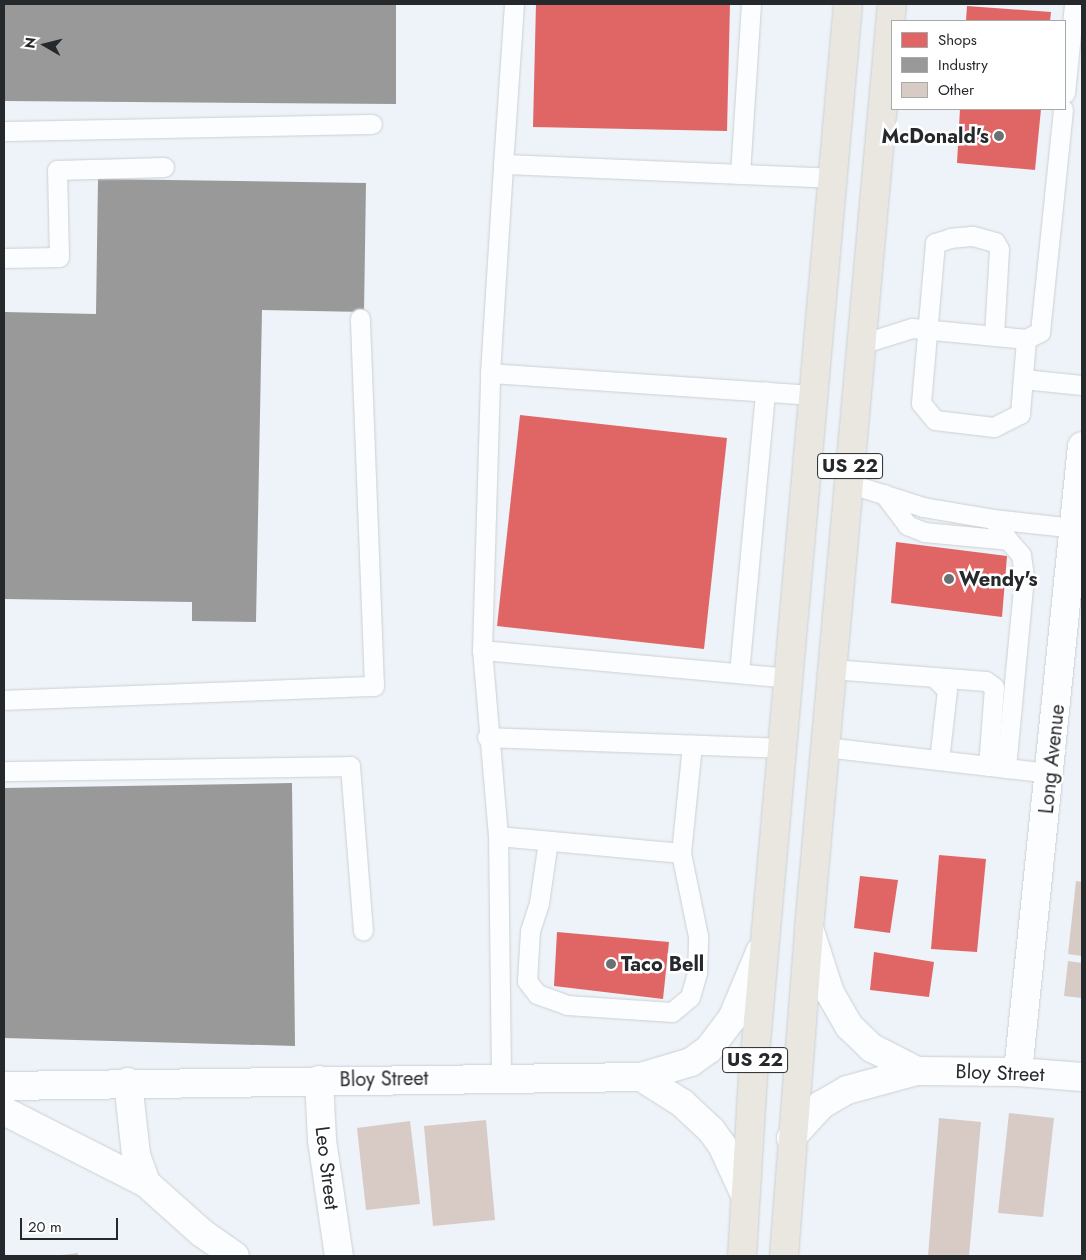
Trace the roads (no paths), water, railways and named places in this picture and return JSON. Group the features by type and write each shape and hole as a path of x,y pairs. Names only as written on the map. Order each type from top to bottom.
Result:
{"highway":[{"name":"US 22","path":"742,1256 744,1195 848,4"},
{"name":"US 22","path":"893,20 895,5"},
{"name":"US 22","path":"784,1256 791,1138 848,483 891,45"}],"street":[{"name":"Long Avenue","path":"1018,1072 1051,773 1082,446"},
{"name":"Bloy Street","path":"4,1086 128,1082 641,1077 691,1062 721,1036 743,998 767,926"},
{"name":"Bloy Street","path":"809,928 830,994 849,1026 872,1048 917,1071"},
{"name":"Bloy Street","path":"791,1138 821,1105 847,1090 917,1071 1018,1072 1082,1077"},
{"path":"641,1077 682,1102 711,1130 722,1145 744,1195"},
{"name":"Leo Street","path":"319,1080 322,1140 339,1256"},
{"path":"128,1082 136,1155 146,1183"},
{"path":"4,1111 146,1183 202,1233 235,1256"}],"lane":[{"path":"501,1077 498,836 487,737 482,650 490,373 514,4"},
{"path":"740,174 751,4"},
{"path":"1066,86 1077,5"},
{"path":"861,344 912,328 1026,339 1040,332 1063,110"},
{"path":"4,131 372,124"},
{"path":"503,164 833,178"},
{"path":"4,258 59,257 57,170 164,167"},
{"path":"994,336 999,249 989,238 972,236 951,238 935,243 925,330 920,403 935,420 994,427 1020,414 1026,339"},
{"path":"4,700 374,686 360,318"},
{"path":"490,373 814,395"},
{"path":"1023,379 1082,385"},
{"path":"739,673 765,391"},
{"path":"848,483 923,507 993,519 1074,528"},
{"path":"884,494 907,525 924,532 1008,540"},
{"path":"993,519 1021,555 1024,577 997,767"},
{"path":"482,650 789,678"},
{"path":"832,669 986,681 994,687 997,767"},
{"path":"934,677 947,690 939,760"},
{"path":"487,737 783,748"},
{"path":"548,841 539,903 530,932 527,981 538,994 567,1005 672,1012 690,997 697,972 698,936 681,853 692,745"},
{"path":"825,747 1051,773"},
{"path":"4,771 350,766 363,930"},
{"path":"498,836 681,853"}],"place":[{"name":"McDonald's","path":"999,136"},
{"name":"Wendy's","path":"949,579"},
{"name":"Taco Bell","path":"611,964"}]}
